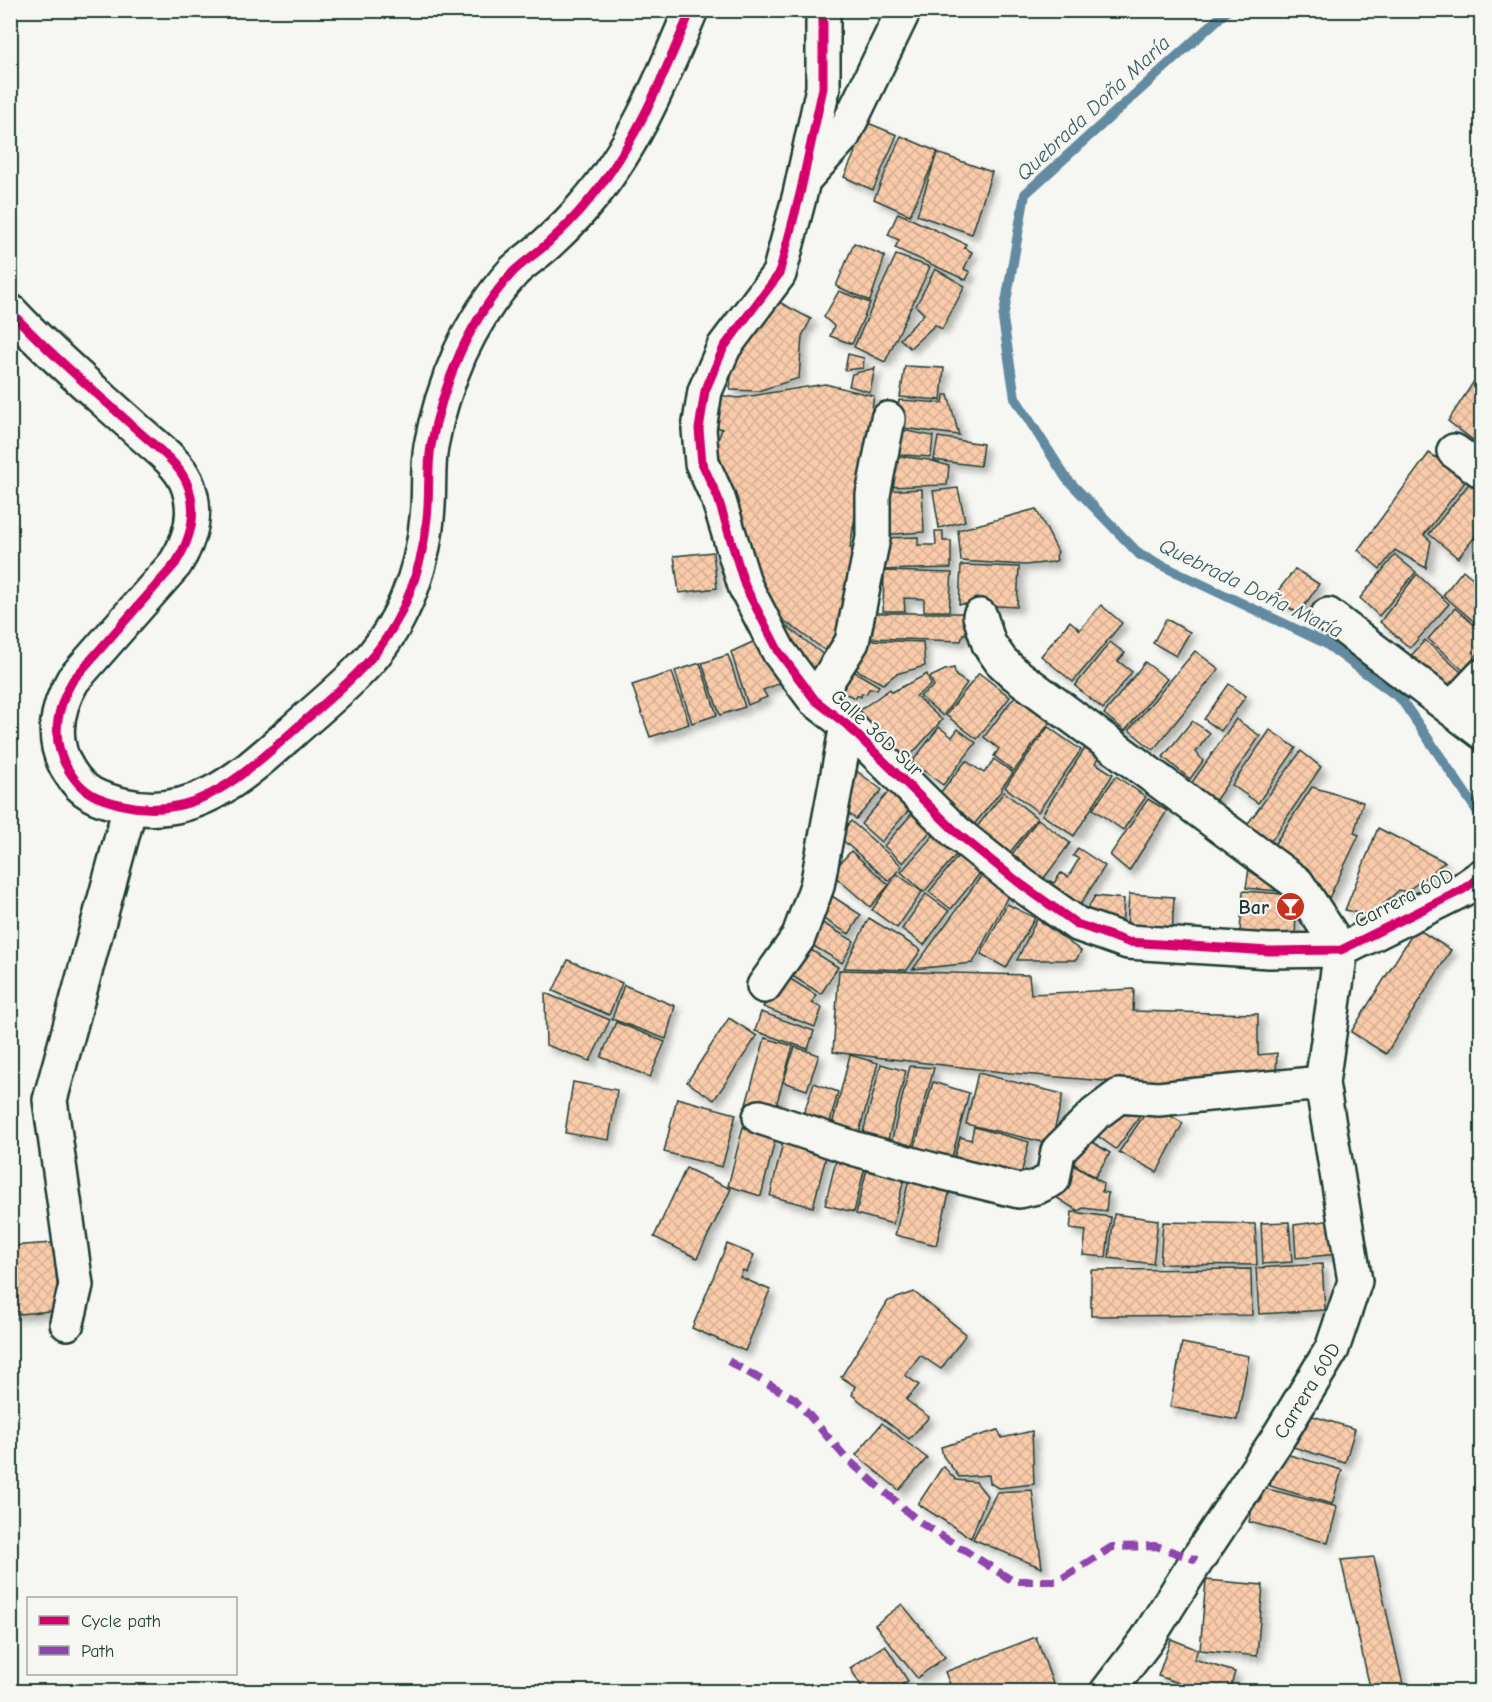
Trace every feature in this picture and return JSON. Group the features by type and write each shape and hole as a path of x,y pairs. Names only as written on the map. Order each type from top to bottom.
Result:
{"street":[{"path":"10,311 56,358 178,468 191,496 193,511 191,530 185,548 175,564 74,680 64,695 59,711 58,745 64,763 87,793 130,807 178,806 202,799 226,787 246,772 363,668 384,641 402,611 415,579 428,515 427,482 431,448 441,403 462,349 494,296 514,272 551,241 584,206 614,168 649,106 691,10"},
{"path":"804,179 823,88 823,10"},
{"path":"804,179 843,136 904,10"},
{"name":"Calle 36D Sur","path":"804,179 779,274 724,347 705,391 699,429 702,463 718,498 745,586 779,652 815,700 847,725 957,833 1022,885 1077,924 1128,942 1269,951 1341,951"},
{"path":"815,700 852,642 873,538 873,495 888,419"},
{"path":"1454,451 1482,471"},
{"path":"1328,615 1482,732"},
{"path":"980,616 989,644 1001,661 1015,674 1297,883 1341,951"},
{"path":"1473,685 1465,708 1482,723"},
{"path":"764,986 798,938 817,886 847,725"},
{"path":"67,1323 76,1285 50,1100 130,807"},
{"name":"Carrera 60D","path":"1107,1692 1146,1641 1276,1441 1332,1349 1355,1281 1322,1083 1341,951 1472,883"},
{"path":"760,1118 856,1149 1019,1191 1037,1187 1053,1179 1058,1151 1095,1113 1119,1096 1158,1099 1322,1083"}],"building":[{"path":"868,123 897,135 873,190 844,177"},
{"path":"901,136 938,152 910,215 874,199"},
{"path":"937,153 992,172 972,234 917,215"},
{"path":"898,213 966,244 964,248 972,252 964,269 970,272 966,280 895,248 899,240 888,235"},
{"path":"854,243 885,256 870,301 836,286"},
{"path":"896,255 930,267 885,362 854,347"},
{"path":"935,269 965,286 942,329 935,325 910,348 900,339 924,314 916,306"},
{"path":"839,291 870,303 852,344 830,336 834,326 824,317"},
{"path":"779,302 811,319 802,336 799,378 758,391 730,390 731,373 722,370 752,325"},
{"path":"848,354 864,358 863,368 845,370"},
{"path":"905,366 944,368 941,400 900,397"},
{"path":"875,368 870,392 849,386 852,374"},
{"path":"1482,369 1482,447 1448,421"},
{"path":"825,384 874,396 850,548 856,549 853,609 826,651 757,601 749,543 740,540 711,460 722,429 705,422 712,394 738,398"},
{"path":"944,395 948,395 959,435 895,427 899,400 943,403"},
{"path":"897,429 933,436 931,457 891,454"},
{"path":"938,437 983,444 980,466 934,460"},
{"path":"1429,453 1468,478 1424,535 1431,541 1426,568 1395,550 1380,569 1358,550"},
{"path":"890,455 929,460 949,466 947,485 886,487"},
{"path":"1472,480 1482,487 1482,528 1458,558 1429,534"},
{"path":"958,488 965,521 939,528 933,491"},
{"path":"922,489 924,532 880,535 883,491"},
{"path":"1036,509 1058,552 1057,560 1025,565 961,561 958,530"},
{"path":"935,531 943,531 943,541 951,541 951,568 882,570 881,538 918,537 918,545 936,545"},
{"path":"713,552 717,588 679,593 674,556"},
{"path":"1395,555 1416,572 1379,616 1360,598"},
{"path":"961,565 1019,567 1017,607 959,604"},
{"path":"1295,569 1319,584 1299,614 1273,597"},
{"path":"1463,570 1482,586 1482,620 1478,625 1443,595"},
{"path":"884,571 952,573 949,611 924,611 924,599 904,598 905,611 883,611"},
{"path":"1417,574 1449,604 1410,648 1380,622"},
{"path":"1101,605 1122,623 1073,682 1041,656 1070,621 1080,630"},
{"path":"1455,608 1482,632 1482,649 1463,670 1428,639"},
{"path":"973,611 974,633 963,634 961,641 871,638 874,613"},
{"path":"1166,619 1190,632 1176,656 1153,643"},
{"path":"779,620 825,656 813,671 776,625"},
{"path":"759,639 780,683 763,690 767,697 748,705 731,652"},
{"path":"867,640 923,642 925,666 896,674 883,684 853,668"},
{"path":"1425,640 1461,672 1446,689 1410,657"},
{"path":"1110,642 1125,653 1118,661 1132,672 1103,709 1075,686"},
{"path":"1195,651 1219,669 1153,750 1129,730"},
{"path":"728,655 745,707 720,715 702,663"},
{"path":"1145,662 1167,679 1125,731 1104,714"},
{"path":"700,663 717,715 692,723 675,671"},
{"path":"954,668 956,676 967,683 943,716 920,696 934,686 930,677"},
{"path":"850,669 879,686 877,689 869,689 866,694 862,693 861,697 857,695 856,698 841,692"},
{"path":"672,672 689,724 650,737 632,685"},
{"path":"979,673 1010,697 977,739 946,715"},
{"path":"927,674 931,685 916,696 942,720 902,765 875,734 860,710 890,689 892,692"},
{"path":"1229,684 1246,696 1221,731 1204,719"},
{"path":"1015,696 1050,722 1014,771 994,756 999,749 984,737"},
{"path":"1236,719 1260,736 1213,804 1189,787"},
{"path":"1192,721 1210,733 1196,752 1203,761 1190,779 1163,757"},
{"path":"939,727 952,737 958,729 976,743 943,785 912,762"},
{"path":"1048,727 1081,750 1038,812 1005,787"},
{"path":"1270,730 1296,748 1258,803 1232,785"},
{"path":"1085,748 1099,757 1095,763 1113,774 1074,836 1042,815"},
{"path":"1301,751 1321,767 1271,841 1246,826"},
{"path":"994,759 1013,773 972,827 936,798 966,761 984,773"},
{"path":"850,766 882,790 856,819 841,808"},
{"path":"1116,776 1146,797 1123,830 1093,809"},
{"path":"893,787 914,804 881,842 861,824"},
{"path":"1312,787 1363,802 1354,833 1359,835 1329,898 1274,845"},
{"path":"1004,792 1037,818 1005,859 972,833"},
{"path":"1148,799 1167,811 1129,871 1110,855"},
{"path":"915,810 934,827 903,863 884,846"},
{"path":"1038,819 1070,843 1039,885 1007,861"},
{"path":"851,821 902,866 889,881 838,836"},
{"path":"1378,828 1445,862 1406,892 1399,890 1371,916 1345,910"},
{"path":"938,830 961,849 924,892 901,872"},
{"path":"1078,848 1105,866 1075,913 1042,893 1050,881 1054,883 1061,873 1068,877 1079,859 1073,856"},
{"path":"851,851 889,885 870,907 831,873"},
{"path":"959,855 981,872 951,909 929,892"},
{"path":"1250,862 1279,879 1278,891 1246,888"},
{"path":"984,872 1010,892 973,963 913,969"},
{"path":"897,874 922,892 897,928 872,910"},
{"path":"1243,891 1297,895 1295,936 1240,932"},
{"path":"926,894 949,911 924,945 902,929"},
{"path":"1129,894 1174,897 1172,934 1127,931"},
{"path":"832,896 861,915 849,934 820,917"},
{"path":"1095,896 1124,899 1122,926 1081,919"},
{"path":"1007,904 1035,918 1006,968 981,954"},
{"path":"869,918 921,950 907,970 844,968"},
{"path":"1037,919 1081,951 1076,960 1017,960"},
{"path":"819,921 854,941 842,963 807,942"},
{"path":"1416,928 1451,950 1386,1054 1351,1032"},
{"path":"803,945 838,967 821,994 786,972"},
{"path":"568,960 622,983 609,1015 553,991"},
{"path":"839,970 1029,975 1031,994 1134,989 1133,1011 1258,1014 1258,1055 1277,1053 1276,1075 1175,1087 1011,1073 833,1052"},
{"path":"784,975 816,995 812,1003 822,1008 815,1027 763,1007"},
{"path":"624,985 675,1006 666,1039 612,1019"},
{"path":"545,993 610,1020 590,1061 546,1045"},
{"path":"761,1012 814,1031 808,1049 755,1031"},
{"path":"729,1018 757,1036 714,1100 687,1082"},
{"path":"616,1022 665,1042 650,1077 601,1057"},
{"path":"765,1038 793,1046 773,1116 745,1108"},
{"path":"795,1047 819,1055 807,1090 783,1082"},
{"path":"850,1055 878,1063 857,1140 830,1133"},
{"path":"881,1064 906,1071 886,1147 861,1140"},
{"path":"910,1066 934,1068 911,1152 890,1147"},
{"path":"978,1073 1063,1094 1051,1144 966,1124"},
{"path":"573,1082 617,1090 609,1140 565,1133"},
{"path":"933,1082 969,1093 950,1164 913,1153"},
{"path":"814,1083 838,1092 827,1133 800,1124"},
{"path":"677,1098 736,1114 722,1167 664,1152"},
{"path":"1126,1105 1141,1115 1116,1149 1088,1129"},
{"path":"1151,1105 1183,1123 1157,1172 1119,1152"},
{"path":"743,1127 776,1136 761,1196 728,1186"},
{"path":"974,1127 1029,1142 1020,1179 953,1161 960,1137 971,1140"},
{"path":"1083,1136 1110,1153 1095,1177 1068,1160"},
{"path":"784,1138 828,1149 813,1207 770,1196"},
{"path":"838,1152 867,1159 854,1212 825,1205"},
{"path":"869,1161 906,1171 893,1224 856,1214"},
{"path":"1068,1162 1103,1183 1102,1192 1108,1193 1106,1211 1083,1208 1078,1211 1054,1196"},
{"path":"686,1168 731,1189 697,1258 654,1237"},
{"path":"911,1172 952,1182 936,1245 895,1235"},
{"path":"1072,1212 1111,1217 1106,1257 1083,1255 1086,1231 1070,1229"},
{"path":"1114,1214 1158,1220 1153,1264 1109,1258"},
{"path":"1333,1220 1339,1254 1296,1258 1294,1225"},
{"path":"1163,1222 1255,1224 1257,1265 1160,1264"},
{"path":"1289,1222 1292,1262 1263,1264 1261,1223"},
{"path":"53,1243 60,1310 10,1315 10,1246"},
{"path":"727,1244 754,1255 747,1272 743,1270 740,1277 770,1290 745,1351 692,1328"},
{"path":"1322,1264 1325,1310 1259,1314 1256,1268"},
{"path":"1251,1269 1252,1315 1091,1316 1091,1270"},
{"path":"914,1292 966,1334 941,1369 920,1355 905,1375 919,1385 906,1400 929,1417 909,1439 852,1395 855,1386 841,1377 888,1301"},
{"path":"1182,1343 1249,1356 1237,1420 1170,1407"},
{"path":"1303,1413 1355,1429 1345,1463 1293,1447"},
{"path":"882,1423 927,1458 899,1490 856,1455"},
{"path":"998,1430 1002,1438 1032,1431 1034,1484 998,1488 990,1483 989,1475 959,1477 943,1456 941,1447"},
{"path":"1279,1452 1342,1470 1332,1504 1270,1486"},
{"path":"943,1466 956,1480 976,1482 987,1496 971,1538 918,1504"},
{"path":"1264,1488 1337,1507 1328,1543 1249,1522 1254,1500 1260,1502"},
{"path":"1032,1490 1042,1568 973,1539 997,1492"},
{"path":"1374,1557 1404,1689 1394,1692 1371,1692 1341,1560"},
{"path":"1206,1580 1263,1585 1257,1656 1200,1650"},
{"path":"902,1604 945,1657 917,1678 875,1625"},
{"path":"1036,1637 1056,1692 953,1692 945,1672"},
{"path":"1171,1639 1198,1650 1194,1659 1235,1672 1229,1692 1206,1692 1158,1676"},
{"path":"885,1645 908,1681 891,1692 865,1692 850,1668"}],"waterway":[{"name":"Quebrada Doña María","path":"1228,10 1025,194 1003,319 1015,398 1066,478 1140,555 1325,643 1401,699 1482,818"}],"marked path":[{"path":"728,1361 795,1399 846,1458 918,1521 1013,1581 1058,1581 1112,1547 1156,1546 1197,1560"}],"cycle path":[{"path":"10,311 170,459 182,473 192,503 189,534 175,564 73,680 67,691 57,725 57,737 63,760 80,785 106,800 149,809 173,807 195,801 236,778 274,748 352,678 387,637 407,600 420,560 428,509 431,446 443,398 460,353 484,311 505,281 572,219 618,161 645,112 691,10"},
{"path":"823,10 823,88 800,194 779,274 724,347 705,391 699,429 702,463 718,498 745,586 779,652 815,700 847,725 957,833 1022,885 1077,924 1128,942 1269,951 1341,950 1462,890 1482,876"}],"place":[{"name":"Bar","path":"1290,907"}]}
